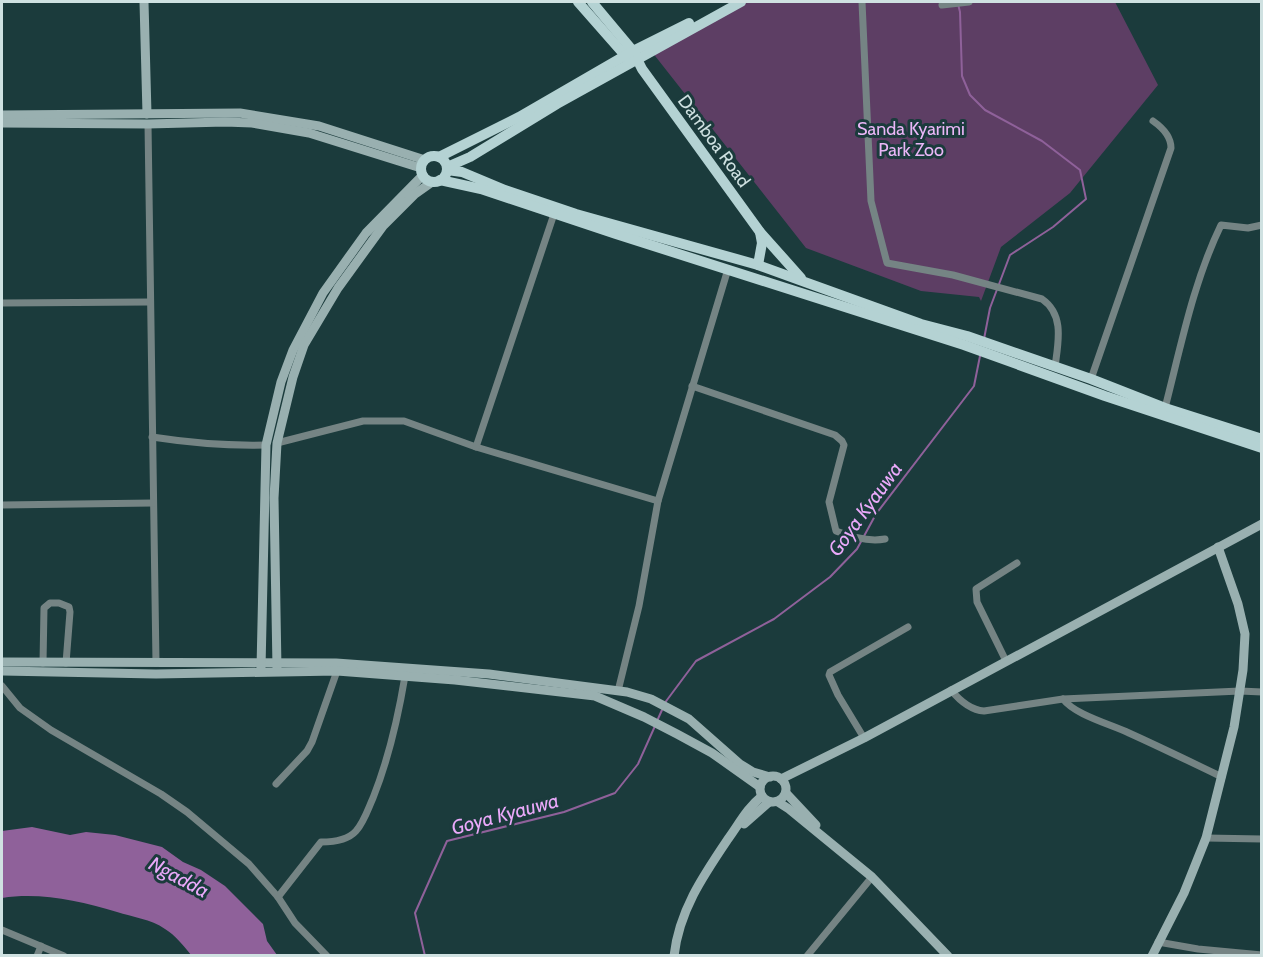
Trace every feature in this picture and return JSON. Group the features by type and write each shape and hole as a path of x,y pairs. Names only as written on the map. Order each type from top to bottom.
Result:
{"main road":[{"path":"144,2 147,119"},
{"name":"Damboa Road","path":"578,2 634,60"},
{"name":"Damboa Road","path":"592,2 760,232 801,279"},
{"path":"277,667 274,498 277,443 293,377 304,345 338,288 383,226 415,194 428,173 430,156 439,157 634,60 728,2"},
{"path":"447,168 470,157 634,60 741,2"},
{"path":"2,123 147,119 240,113 319,126 444,178 447,168 445,162 439,157"},
{"path":"2,115 147,119"},
{"path":"470,157 466,164 471,176"},
{"path":"447,168 576,214 758,264 1026,362 1105,396 1262,448"},
{"path":"428,173 728,269 965,340"},
{"path":"261,668 266,445 282,382 293,350 322,293 366,233 428,173"},
{"path":"758,264 762,243 760,232"},
{"path":"1026,362 1054,367 1091,379 1165,408 1262,439"},
{"path":"674,956 680,926 688,904 706,870 753,803 767,797 821,760 1262,524"},
{"path":"1152,956 1184,893 1206,838 1222,777 1240,691 1245,634 1238,604 1218,546"},
{"path":"2,662 156,663 261,668"},
{"path":"2,671 156,674 336,663 489,674 618,691 651,699 689,719 740,764 784,786 829,840"},
{"path":"277,667 405,676 595,696 644,717 712,753 767,797 829,840 872,878 948,956"},
{"path":"767,797 764,780 770,777"}],"street":[{"path":"862,2 871,201 887,263 953,275 1042,299 1051,305 1059,333 1054,367"},
{"path":"944,5 969,2"},
{"path":"147,119 156,663"},
{"path":"1091,379 1171,148 1171,140 1162,127 1153,121"},
{"path":"476,447 554,214"},
{"path":"1165,408 1207,253 1221,225 1248,228 1262,225"},
{"path":"618,691 639,606 658,501 728,269"},
{"path":"2,303 149,302"},
{"path":"692,386 835,435 844,445 829,502 836,531 849,536 885,539"},
{"path":"277,443 375,420 404,422 476,447 658,501"},
{"path":"152,437 196,444 266,445"},
{"path":"2,505 153,503"},
{"path":"1006,661 977,602 976,589 1017,563"},
{"path":"43,663 44,608 50,603 59,603 69,607 70,612 66,663"},
{"path":"864,738 838,695 829,675 830,672 908,627"},
{"path":"276,784 307,751 312,742 337,671"},
{"path":"278,897 321,842 332,842 355,832 365,817 392,745 405,676"},
{"path":"2,686 20,708 51,730 161,794 187,812 249,864 278,897 295,923 327,956"},
{"path":"951,690 958,699 975,710 1063,699 1262,692"},
{"path":"1063,699 1069,707 1083,714 1130,733 1222,777"},
{"path":"1206,838 1262,839"},
{"path":"807,956 872,878"},
{"path":"2,930 64,956"},
{"path":"1158,942 1191,952 1262,955"},
{"path":"37,956 41,946"}],"green space":[{"name":"Sanda Kyarimi Park Zoo","path":"747,2 1115,2 1158,85 1070,193 1001,247 981,301 979,297 921,291 806,248 652,52"}],"water":[{"name":"Ngadda","path":"32,827 70,835 86,832 115,835 162,847 225,886 263,924 267,941 277,955 191,955 169,931 141,919 88,904 60,899 31,896 2,898 2,831"}],"waterway":[{"name":"Goya Kyauwa","path":"958,4 962,76 970,95 985,110 1042,141 1080,170 1086,199 1053,227 1010,255 990,308 984,339"},
{"name":"Goya Kyauwa","path":"664,704 696,661 774,619 830,577 857,549 876,514 974,386 980,356"},
{"name":"Goya Kyauwa","path":"657,721 662,710"},
{"name":"Goya Kyauwa","path":"425,956 415,913 447,841 564,812 615,793 638,764 655,726"}]}
